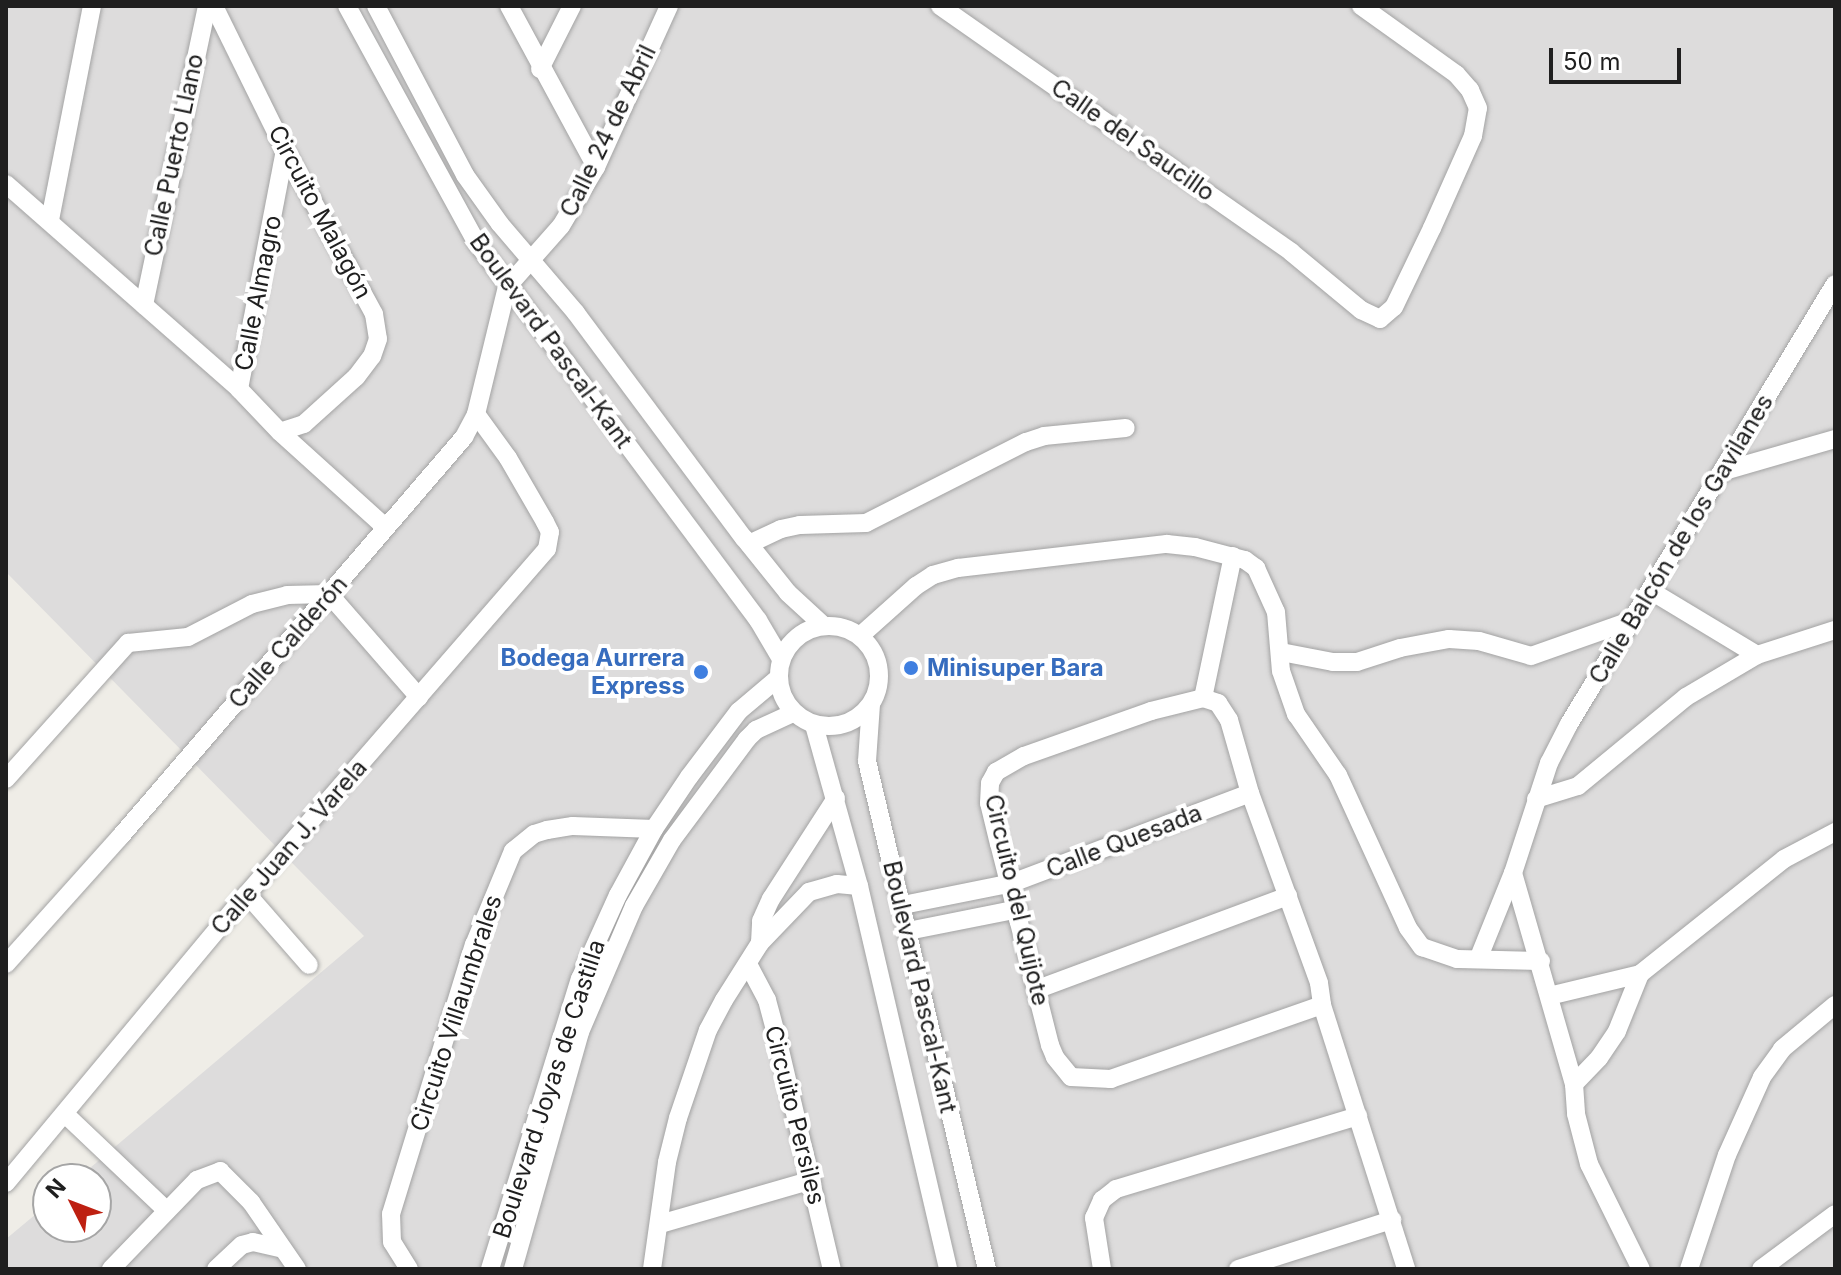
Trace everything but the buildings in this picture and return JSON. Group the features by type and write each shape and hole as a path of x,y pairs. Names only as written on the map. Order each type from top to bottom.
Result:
{"street":[{"path":"50,220 92,6"},
{"name":"Calle Puerto Llano","path":"144,305 207,6"},
{"name":"Circuito Malagón","path":"214,6 285,150 367,296 378,339 372,356 356,377 327,405 304,424 280,432"},
{"name":"Boulevard Pascal-Kant","path":"347,6 477,243 758,620 779,668"},
{"name":"Boulevard Pascal-Kant","path":"376,6 465,175 500,224 576,313 788,593 824,626"},
{"path":"509,6 540,69 596,167"},
{"path":"540,69 572,6"},
{"name":"Calle 24 de Abril","path":"507,287 561,226 596,167 669,6"},
{"name":"Calle del Saucillo","path":"940,6 1323,277 1370,316 1380,319 1394,307 1473,136 1478,108 1470,90 1456,74 1361,6"},
{"name":"Calle Almagro","path":"239,389 285,150"},
{"path":"6,184 239,389 280,432 385,527"},
{"name":"Calle Balcón de los Gavilanes","path":"1479,957 1513,873 1536,799 1569,724 1835,284"},
{"name":"Calle Calderón","path":"6,964 385,527 447,460 476,414 507,287"},
{"name":"Calle Juan J. Varela","path":"6,1183 247,894 547,549 550,532 508,458 476,414"},
{"path":"749,544 781,529 800,525 866,523 1026,442 1044,436 1126,428"},
{"path":"1724,471 1835,439"},
{"path":"860,636 916,586 933,575 958,568 1167,544 1233,556 1256,568 1268,588 1276,612 1283,684 1296,714 1338,775 1408,928 1422,947 1439,956 1541,961"},
{"path":"1233,556 1203,698 1218,703 1229,720 1250,793 1319,983 1322,1005 1406,1269"},
{"path":"1651,591 1757,655"},
{"path":"6,779 128,643 188,637 252,604 287,595 329,594 419,697"},
{"path":"1281,652 1333,662 1357,662 1400,648 1449,639 1479,641 1531,656 1630,621"},
{"path":"824,626 843,627 860,636 872,650 879,668 878,686 871,704 856,719 836,726 814,725 793,713 782,697 779,668 791,642 806,631 824,626"},
{"path":"1536,799 1578,786 1686,697 1757,655 1835,630"},
{"name":"Boulevard Joyas de Castilla","path":"490,1269 580,979 618,895 654,829 739,711 779,668"},
{"name":"Circuito del Quijote","path":"1203,698 1151,711 1024,756 996,772 990,783 989,803 1055,1057 1071,1077 1082,1080 1111,1079 1322,1005"},
{"name":"Boulevard Pascal-Kant","path":"871,704 867,761 903,905 929,1035 987,1269"},
{"name":"Boulevard Joyas de Castilla","path":"513,1269 580,1032 615,943 672,840 739,750 756,730 793,713"},
{"name":"Boulevard Pascal-Kant","path":"814,725 859,886 948,1269"},
{"name":"Calle Quesada","path":"903,905 1012,883 1250,793"},
{"path":"760,943 761,921 771,899 836,798"},
{"name":"Circuito Villaumbrales","path":"409,1269 392,1242 391,1214 474,945 513,851 534,834 547,830 573,826 654,829"},
{"path":"1549,996 1640,974 1784,859 1835,832"},
{"path":"1513,873 1541,961 1574,1084 1576,1114 1589,1164 1641,1269"},
{"path":"652,1269 667,1162 678,1118 708,1030 760,943 809,892 837,884 859,886"},
{"path":"247,894 309,965"},
{"path":"1038,989 1288,896"},
{"path":"908,931 1018,909"},
{"name":"Circuito Persiles","path":"748,964 767,1000 832,1269"},
{"path":"1574,1084 1599,1058 1617,1031 1640,974"},
{"path":"1689,1269 1727,1155 1762,1077 1782,1049 1835,1005"},
{"path":"895,1043 929,1035"},
{"path":"65,1114 166,1210"},
{"path":"1102,1269 1094,1218 1102,1200 1116,1189 1358,1116"},
{"path":"111,1269 197,1180 220,1171 235,1182 297,1269"},
{"path":"660,1224 812,1180"},
{"path":"1761,1269 1835,1214"},
{"path":"1238,1269 1392,1220"},
{"path":"216,1269 242,1245 253,1242 280,1248"}],"shaded area":[{"path":"6,6 1835,6 1835,1269 6,1269 6,1239 32,1217 32,1243 112,1243 112,1163 96,1163 364,936 6,572"}],"place":[{"name":"Minisuper Bara","path":"911,668"},
{"name":"Bodega Aurrera Express","path":"701,672"}]}
